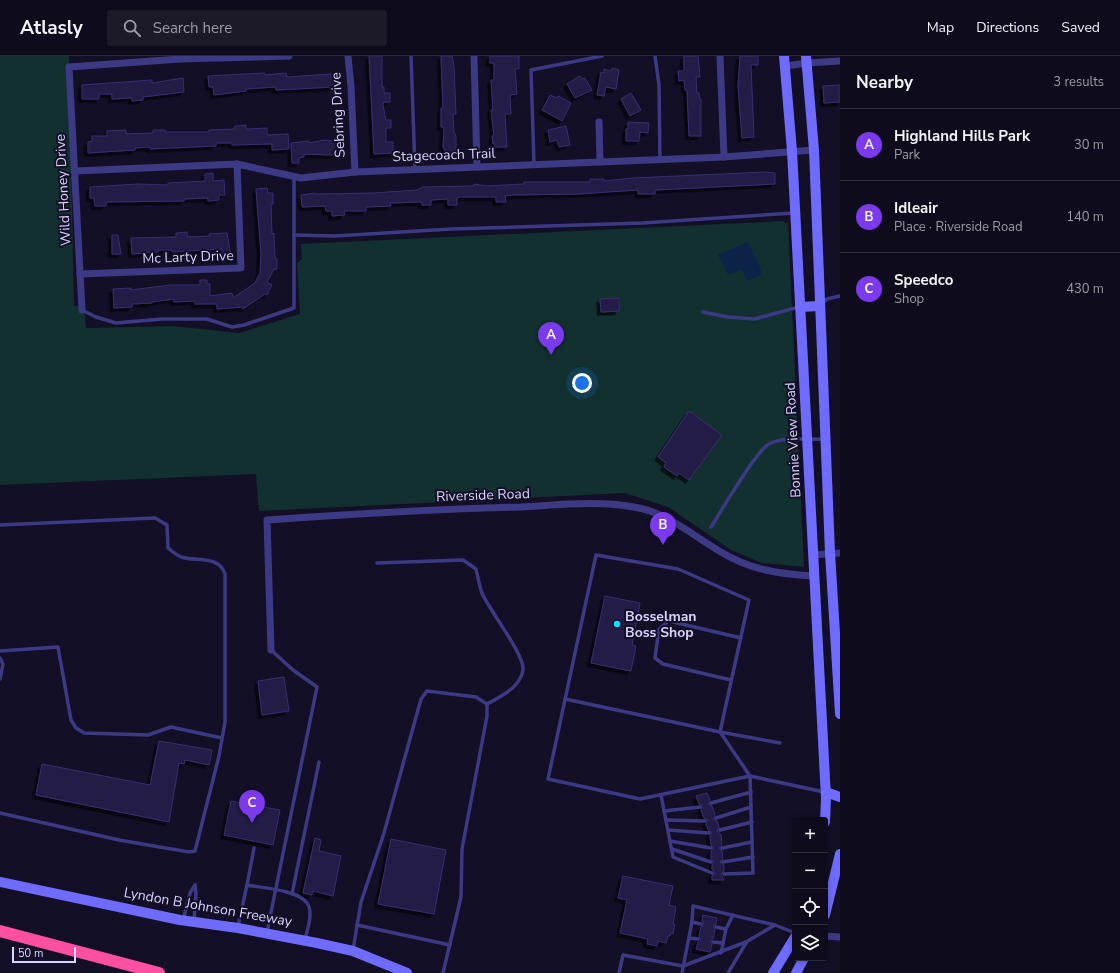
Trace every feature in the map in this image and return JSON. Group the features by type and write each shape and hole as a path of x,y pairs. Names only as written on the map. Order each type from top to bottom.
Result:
{"highway":[{"path":"0,932 159,973"}],"main road":[{"name":"Bonnie View Road","path":"784,56 792,151 812,555 826,792 825,817"},
{"path":"807,59 814,150 825,439 835,553 840,714"},
{"path":"800,307 819,306"},
{"path":"826,792 840,797"},
{"path":"828,903 840,854"},
{"name":"Lyndon B Johnson Freeway","path":"0,882 188,921 305,940 353,951 407,973"},
{"path":"774,973 792,942"},
{"path":"796,973 802,961"}],"street":[{"path":"233,57 289,56"},
{"name":"Sebring Drive","path":"348,56 355,172"},
{"path":"474,56 477,167"},
{"path":"720,56 724,157"},
{"name":"Wild Honey Drive","path":"82,310 69,68 112,63 233,57"},
{"path":"786,66 807,59 840,61"},
{"path":"599,122 600,162"},
{"name":"Stagecoach Trail","path":"75,171 237,164 301,178 355,172 724,157 814,150"},
{"name":"Mc Larty Drive","path":"80,274 241,268 237,164"},
{"name":"Riverside Road","path":"271,650 267,520 418,510 606,504 640,508 659,515 722,553 757,569 782,575 814,576"},
{"path":"812,555 835,553"},
{"path":"828,936 840,937"}],"lane":[{"path":"410,56 415,169"},
{"path":"534,164 531,70 602,56"},
{"path":"655,56 658,85 660,159"},
{"path":"82,310 96,317 116,323 162,319 207,319 232,327 244,325 294,308 294,176"},
{"path":"294,235 335,236 451,229 642,223 795,213"},
{"path":"819,306 827,299 840,296"},
{"path":"703,312 754,320 800,307"},
{"path":"711,527 751,464 768,444 781,440 825,439"},
{"path":"0,525 155,518 167,525 168,548 180,557 215,562 222,567 225,574 225,715 222,738 195,851 189,852 127,841 0,813"},
{"path":"724,874 753,873 750,776 720,732 749,600 678,569 596,556 548,779 640,799 750,776 826,792"},
{"path":"377,564 463,560 476,569 481,591 491,611 522,660 523,671 513,688 487,704"},
{"path":"732,680 663,664 655,658 660,629 669,621 741,638"},
{"path":"0,651 58,647 71,720 76,728 84,733 148,735 171,727 222,738"},
{"path":"267,933 316,687 293,670 271,650"},
{"path":"0,658 3,664 0,679"},
{"path":"353,951 361,902 384,833 421,699 427,691 438,691 476,697 487,704"},
{"path":"565,699 720,732 780,743"},
{"path":"443,973 461,897 462,849 487,716 487,704"},
{"path":"292,894 319,762"},
{"path":"711,803 751,792"},
{"path":"661,795 674,857 712,873"},
{"path":"664,811 700,807"},
{"path":"716,818 751,807"},
{"path":"666,820 705,821"},
{"path":"720,830 752,822"},
{"path":"668,830 709,833"},
{"path":"670,841 711,848"},
{"path":"722,848 752,842"},
{"path":"238,928 254,848"},
{"path":"672,849 711,862"},
{"path":"723,862 753,857"},
{"path":"247,885 292,894 298,896 307,903 310,915 305,940"},
{"path":"195,886 196,894 188,921 190,893 195,886"},
{"path":"682,973 692,922 693,906 775,925 792,932"},
{"path":"721,953 726,929 733,915"},
{"path":"692,922 701,924"},
{"path":"357,925 450,945"},
{"path":"619,973 623,955 683,966 721,953 746,942 775,925"},
{"path":"716,927 726,929"},
{"path":"689,938 698,939"},
{"path":"713,942 723,943"},
{"path":"728,973 746,942"}],"green space":[{"path":"0,56 69,56 74,306 84,306 86,328 173,326 239,333 300,314 297,263 302,259 301,244 784,221 785,223 788,223 804,567 762,563 731,550 668,507 625,493 259,511 256,474 0,485"}],"water":[{"path":"748,242 763,274 747,281 742,269 728,275 718,255"}],"building":[{"path":"369,56 382,56 382,87 384,87 384,93 390,93 390,102 384,102 383,105 386,120 391,120 391,128 386,128 386,142 393,142 393,153 374,154"},
{"path":"441,56 452,56 454,67 456,114 453,114 454,132 456,136 456,151 445,151 443,147 444,127 441,127 441,108 443,108"},
{"path":"490,56 519,56 519,69 515,69 517,94 510,95 511,114 505,114 507,147 495,147 495,144 493,144 492,136 494,136 491,110 493,110 491,80 494,80 494,63 490,63"},
{"path":"684,56 698,56 700,77 696,77 697,93 699,93 701,99 701,136 689,136 687,90 685,90 684,80 679,81 678,71 684,71"},
{"path":"740,56 758,56 758,65 751,65 754,137 742,138 738,86"},
{"path":"612,68 619,70 616,89 606,87 604,96 597,95 601,72 604,73 604,69 611,71"},
{"path":"265,73 265,75 286,73 287,77 331,74 335,75 335,87 276,90 275,87 246,89 246,91 214,95 213,87 209,87 208,76"},
{"path":"580,76 582,79 585,78 592,90 575,98 567,84"},
{"path":"183,78 184,92 143,97 143,100 132,101 132,98 112,99 112,94 99,94 99,99 82,99 82,85 152,80 152,83"},
{"path":"840,85 840,102 824,103 823,86"},
{"path":"631,93 641,110 630,116 621,99"},
{"path":"550,95 557,98 558,96 571,103 562,121 542,110"},
{"path":"628,122 649,123 648,133 640,132 639,141 626,141 626,129 628,129"},
{"path":"246,125 246,129 267,128 267,135 288,134 289,149 272,150 272,144 232,145 232,143 216,143 216,146 150,149 150,147 135,148 135,150 88,153 88,142 92,141 92,136 107,136 107,131 126,130 126,134 153,133 153,130 165,130 165,132 209,132 209,130 235,129 235,126"},
{"path":"566,126 570,145 559,147 557,140 550,142 548,130"},
{"path":"324,140 338,141 338,153 332,155 304,154 304,157 299,158 299,163 292,163 291,143 309,141 309,143"},
{"path":"765,172 775,173 775,184 655,190 655,194 638,194 638,190 578,194 512,195 505,196 506,202 496,202 496,197 460,197 457,198 457,205 448,205 448,199 431,200 431,205 422,205 422,202 390,203 391,206 366,207 366,211 344,211 345,215 332,216 332,211 326,211 325,206 302,207 301,195 315,193 373,193 417,190 423,187 474,186 474,184 487,186 524,184 524,182 590,182 590,179 604,179 604,181 633,178"},
{"path":"213,173 213,181 224,180 225,195 219,195 219,200 208,201 208,198 184,199 184,201 106,202 106,206 95,206 94,198 90,198 90,187 137,184 168,185 168,183 205,181 205,174"},
{"path":"267,188 268,193 273,193 273,204 271,204 272,234 274,233 277,269 274,269 267,282 272,285 267,295 265,294 243,309 242,307 217,309 217,304 195,304 195,301 174,302 174,299 152,303 132,304 132,307 114,308 113,289 131,288 131,290 170,285 200,285 200,280 207,280 207,284 210,284 210,296 232,293 233,298 255,283 260,273 261,254 256,189"},
{"path":"187,232 187,237 210,236 209,234 227,233 231,256 222,257 222,249 172,252 172,250 158,250 158,252 132,254 131,238 176,237 176,233"},
{"path":"112,235 118,235 121,254 112,254"},
{"path":"619,298 619,311 601,312 600,299"},
{"path":"689,411 722,435 689,480 679,473 677,476 664,467 666,463 658,457"},
{"name":"Bosselman Boss Shop","path":"605,596 640,603 632,645 636,646 631,671 591,663"},
{"path":"284,677 289,711 262,715 258,681"},
{"path":"159,741 212,750 209,765 185,760 184,764 179,763 169,822 36,795 42,764 150,785"},
{"path":"707,793 710,800 708,804 712,806 715,815 713,819 717,821 719,827 717,831 721,835 722,845 719,848 722,851 723,859 720,862 724,865 724,871 721,874 724,880 712,880 712,876 715,873 712,869 714,862 711,859 711,851 714,848 711,845 710,836 712,833 708,830 706,824 708,820 704,818 701,810 703,806 699,804 696,796"},
{"path":"231,801 280,810 273,845 224,835"},
{"path":"315,838 321,840 319,851 341,856 333,896 313,891 312,895 303,893"},
{"path":"391,839 446,850 434,914 378,904"},
{"path":"623,876 673,886 669,905 676,907 673,924 675,924 673,934 671,933 670,936 668,936 666,943 658,941 657,946 647,944 648,939 620,933 627,900 618,898"},
{"path":"703,915 717,918 716,924 713,926 715,930 713,939 710,941 712,945 710,952 696,949 698,942 701,940 699,936 701,927 704,924 702,921"}],"place":[{"name":"Highland Hills Park","path":"551,355"},
{"name":"Idleair","path":"663,545"},
{"name":"Bosselman Boss Shop","path":"617,624"},
{"name":"Speedco","path":"252,823"}]}
